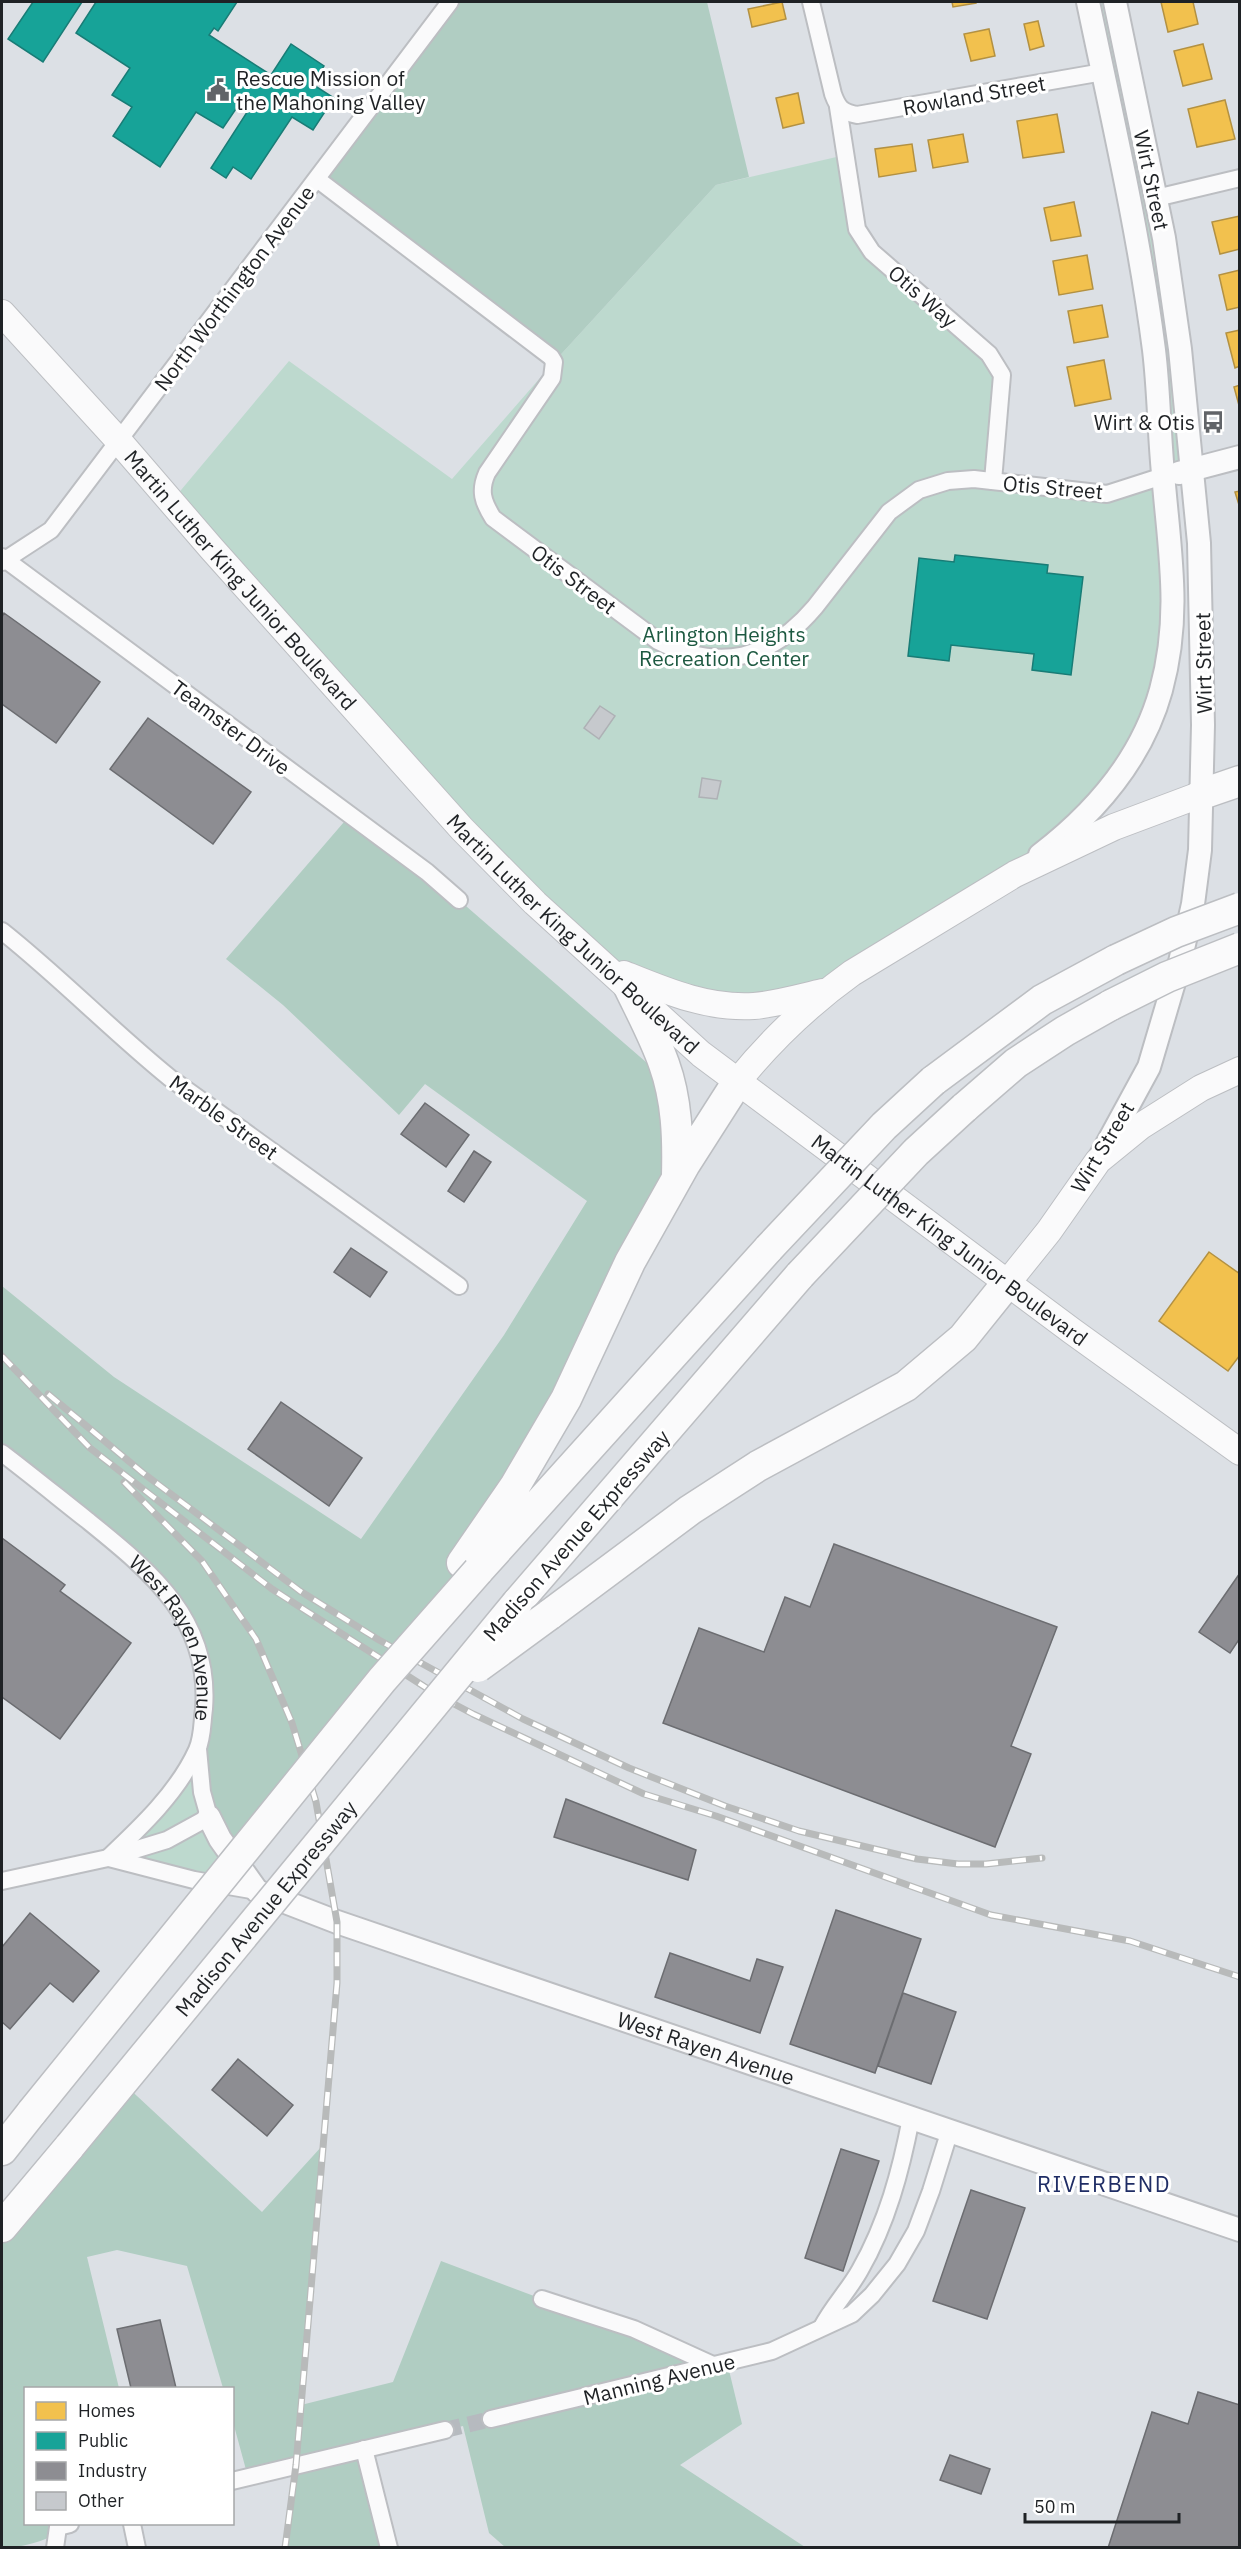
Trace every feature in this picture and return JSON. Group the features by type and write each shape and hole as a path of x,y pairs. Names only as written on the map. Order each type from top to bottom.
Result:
{"highway":[{"path":"1202,794 1239,781"},
{"path":"2,2150 382,1680 470,1567 884,1126 933,1081 1042,1000 1116,960 1176,932 1239,908"},
{"name":"Madison Avenue Expressway","path":"2,2239 11,2216 517,1603 800,1275 916,1152 1016,1063 1065,1030 1167,977 1239,948"},
{"path":"629,987 664,1064 672,1093 677,1122 677,1177"},
{"path":"470,1567 566,1399 630,1262 677,1177 738,1081"},
{"path":"439,1696 690,1510 758,1466 906,1386 963,1338 1008,1282"}],"main road":[{"name":"Wirt Street","path":"738,1081 766,1047 827,991 852,973 1015,874 1087,816 1122,774 1144,736 1161,691 1174,625 1171,545 1163,476 1154,353 1138,242 1088,2"},
{"name":"Wirt Street","path":"1008,1282 1049,1232 1098,1161 1149,1067 1180,962 1193,904 1200,850 1202,598 1180,349 1156,198 1115,2"},
{"name":"Martin Luther King Junior Boulevard","path":"2,313 118,440 462,829 535,903 701,1054 1072,1331 1239,1452"},
{"path":"1163,476 1239,457"},
{"path":"1015,874 1114,827 1202,794"},
{"path":"606,966 666,992 692,1000 723,1005 755,1006 827,991"},
{"path":"1098,1161 1141,1126 1201,1088 1239,1070"},
{"path":"208,1817 220,1839 257,1891"},
{"name":"West Rayen Avenue","path":"257,1891 337,1922 1239,2230"}],"street":[{"name":"North Worthington Avenue","path":"3,559 51,530 450,2"},
{"name":"Otis Way","path":"811,2 841,110 857,229 872,252 990,354 1002,375 993,481"},
{"name":"Rowland Street","path":"841,110 857,115 1103,72"},
{"path":"1156,198 1239,178"},
{"name":"Otis Street","path":"317,179 551,357 554,362 552,378 487,473 482,484 484,504 493,518 502,525 658,641 682,653 720,659 748,655 770,646 803,622 865,541 901,501 919,490 948,481 974,479 1107,494 1163,476"},
{"name":"Teamster Drive","path":"3,559 427,872 459,900"},
{"name":"Marble Street","path":"2,931 43,964 142,1056 170,1078 459,1286"},
{"name":"West Rayen Avenue","path":"2,1453 150,1572 172,1599 188,1625 202,1671 204,1697 198,1749 152,1817 108,1858"},
{"path":"2,1881 108,1858 167,1840 208,1817 202,1792 198,1749"},
{"path":"108,1858 194,1880 257,1891"},
{"path":"822,2327 859,2272 873,2246 902,2163 911,2118"},
{"name":"Manning Avenue","path":"491,2419 772,2351 852,2314 872,2295 897,2264 916,2231 950,2130"},
{"path":"542,2299 634,2329 713,2365"},
{"path":"234,2481 445,2430"},
{"path":"364,2449 388,2547"},
{"path":"55,2547 58,2527 64,2525"},
{"path":"132,2525 137,2547"}],"green space":[{"path":"450,2 707,2 749,177 716,185 554,362 317,179"},
{"path":"1088,2 1115,2 1192,470 1163,476 1154,353"},
{"name":"Arlington Heights Recreation Center","path":"845,155 857,229 1002,375 993,481 1107,494 1163,476 1161,691 1087,816 852,973 755,1006 606,966 171,502 289,361 452,479 554,362 716,185"},
{"path":"350,815 459,900 669,1082 678,1152 515,1486 382,1680 235,1860 209,1817 202,1671 172,1599 2,1453 2,1286 114,1377 361,1539 504,1335 587,1201 425,1084 399,1115 283,1005 226,959"},
{"path":"198,1749 257,1891 108,1858"},
{"path":"123,2083 262,2212 322,2146 301,2405 393,2382 441,2261 542,2299 727,2362 742,2424 680,2465 805,2547 505,2547 489,2533 463,2426 365,2449 389,2547 285,2547 296,2466 248,2477 234,2426 234,2387 223,2387 187,2266 117,2250 87,2257 119,2387 24,2387 24,2525 69,2525 38,2542 2,2548 2,2239"}],"building: Homes":[{"path":"782,2 786,19 752,27 748,9"},
{"path":"952,2 976,2 976,3 953,7"},
{"path":"1161,2 1193,2 1198,24 1168,32"},
{"path":"1038,21 1044,46 1030,50 1024,24"},
{"path":"989,29 995,56 971,61 964,34"},
{"path":"1203,44 1212,79 1183,86 1174,51"},
{"path":"798,93 804,123 783,128 776,98"},
{"path":"1225,100 1235,139 1197,147 1188,109"},
{"path":"1057,114 1064,152 1023,158 1017,121"},
{"path":"963,134 968,162 933,168 928,140"},
{"path":"912,144 916,171 879,177 875,149"},
{"path":"1074,202 1081,236 1051,241 1044,208"},
{"path":"1240,216 1240,249 1220,254 1212,222"},
{"path":"1087,255 1093,289 1059,295 1053,261"},
{"path":"1240,270 1240,307 1227,310 1219,275"},
{"path":"1102,305 1108,337 1074,343 1068,311"},
{"path":"1240,330 1240,366 1235,368 1226,333"},
{"path":"1104,360 1111,399 1075,406 1067,367"},
{"path":"1240,385 1240,409 1234,387"},
{"path":"1240,491 1240,508 1235,492"},
{"path":"1209,1252 1240,1274 1240,1355 1228,1371 1159,1321"}],"building: Public":[{"path":"33,2 82,2 43,62 8,39"},
{"name":"Rescue Mission of the Mahoning Valley","path":"96,2 237,2 218,31 214,28 209,35 271,75 291,44 324,66 312,84 334,98 313,130 292,117 251,179 233,167 226,178 211,168 253,103 244,97 223,128 196,112 160,167 113,136 132,107 112,95 130,68 76,33"},
{"path":"955,555 1048,565 1047,573 1083,577 1071,675 1032,670 1034,654 951,645 949,661 908,656 919,558 954,562"}],"building: Industry":[{"path":"4,613 100,682 56,743 2,704 2,617"},
{"path":"148,718 251,792 213,844 110,769"},
{"path":"425,1103 469,1135 446,1167 401,1134"},
{"path":"474,1151 491,1162 464,1202 448,1191"},
{"path":"351,1248 387,1272 370,1297 334,1272"},
{"path":"281,1402 362,1458 329,1506 248,1449"},
{"path":"2,1538 65,1585 60,1591 131,1643 60,1739 2,1697"},
{"path":"834,1544 1057,1627 1011,1746 1031,1754 995,1847 663,1723 699,1628 764,1652 785,1597 810,1607"},
{"path":"1240,1573 1240,1638 1230,1653 1199,1632"},
{"path":"566,1799 696,1850 688,1880 554,1837"},
{"path":"836,1910 921,1939 875,2073 790,2044"},
{"path":"30,1913 99,1971 73,2002 50,1983 10,2029 2,2022 2,1947"},
{"path":"670,1953 750,1981 757,1959 783,1967 760,2033 655,1997"},
{"path":"903,1993 956,2012 931,2084 878,2066"},
{"path":"238,2059 293,2105 267,2136 212,2090"},
{"path":"841,2149 879,2161 843,2271 805,2258"},
{"path":"971,2190 1025,2208 987,2319 933,2301"},
{"path":"160,2320 176,2387 131,2387 117,2329"},
{"path":"1198,2392 1240,2405 1240,2548 1108,2548 1152,2412 1188,2424"},
{"path":"950,2455 990,2469 981,2494 940,2480"}],"building: Other":[{"path":"600,706 615,716 599,739 584,728"},
{"path":"702,778 721,781 717,799 699,797"}],"tunnel":[{"path":"445,2430 491,2419"}],"railway":[{"path":"2,1356 90,1448 272,1589 439,1696 473,1714 644,1794 716,1816 991,1915 1130,1941 1240,1977"},
{"path":"48,1394 143,1473 300,1591 379,1640 523,1719 629,1768 725,1806 799,1831 917,1859 958,1864 986,1864 1042,1858"},
{"path":"124,1482 202,1561 256,1639 292,1723 316,1802 337,1922 337,1983 296,2465 285,2548"}],"place":[{"name":"Rescue Mission of the Mahoning Valley","path":"218,90"},
{"name":"Wirt & Otis","path":"1213,422"}],"district":[{"name":"RIVERBEND","path":"1104,2183"}]}
